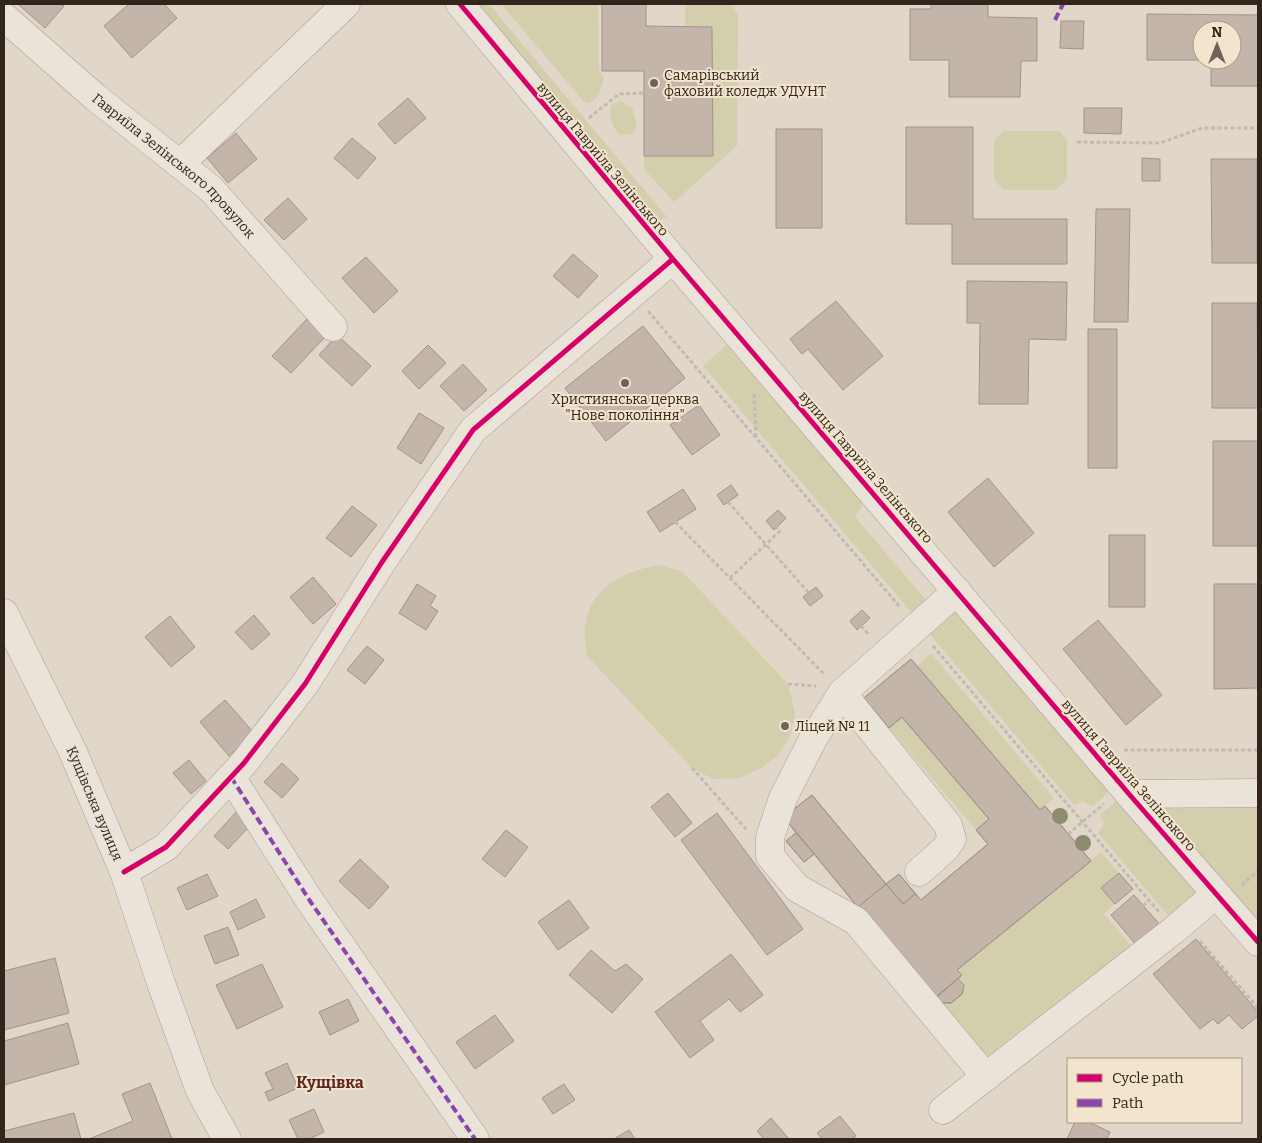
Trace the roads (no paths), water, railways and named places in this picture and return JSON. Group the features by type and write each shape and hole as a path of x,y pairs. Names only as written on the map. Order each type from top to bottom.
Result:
{"street":[{"path":"180,164 346,4"},
{"name":"вулиця Гавриїла Зелінського","path":"460,4 673,259 1128,794 1258,942"},
{"name":"Гавриїла Зелінського провулок","path":"4,17 94,97 210,189 334,327"},
{"path":"124,872 166,848 231,777 305,684 382,562 473,430 673,259"},
{"path":"957,591 842,692 813,739 783,798 770,837 770,856 797,888 856,921 986,1077"},
{"name":"Кущівська вулиця","path":"4,613 73,752 124,872 200,1091 227,1139"},
{"path":"842,692 948,826 952,839 945,849 919,872"},
{"path":"231,777 310,901 475,1139"},
{"path":"1128,794 1258,793"},
{"path":"943,1110 1174,930 1216,894"}],"place":[{"name":"Самарівський фаховий коледж УДУНТ","path":"654,83"},
{"name":"Християнська церква \"Нове покоління\"","path":"625,383"},
{"name":"Ліцей № 11","path":"785,726"}],"district":[{"name":"Кущівка","path":"330,1082"}]}
